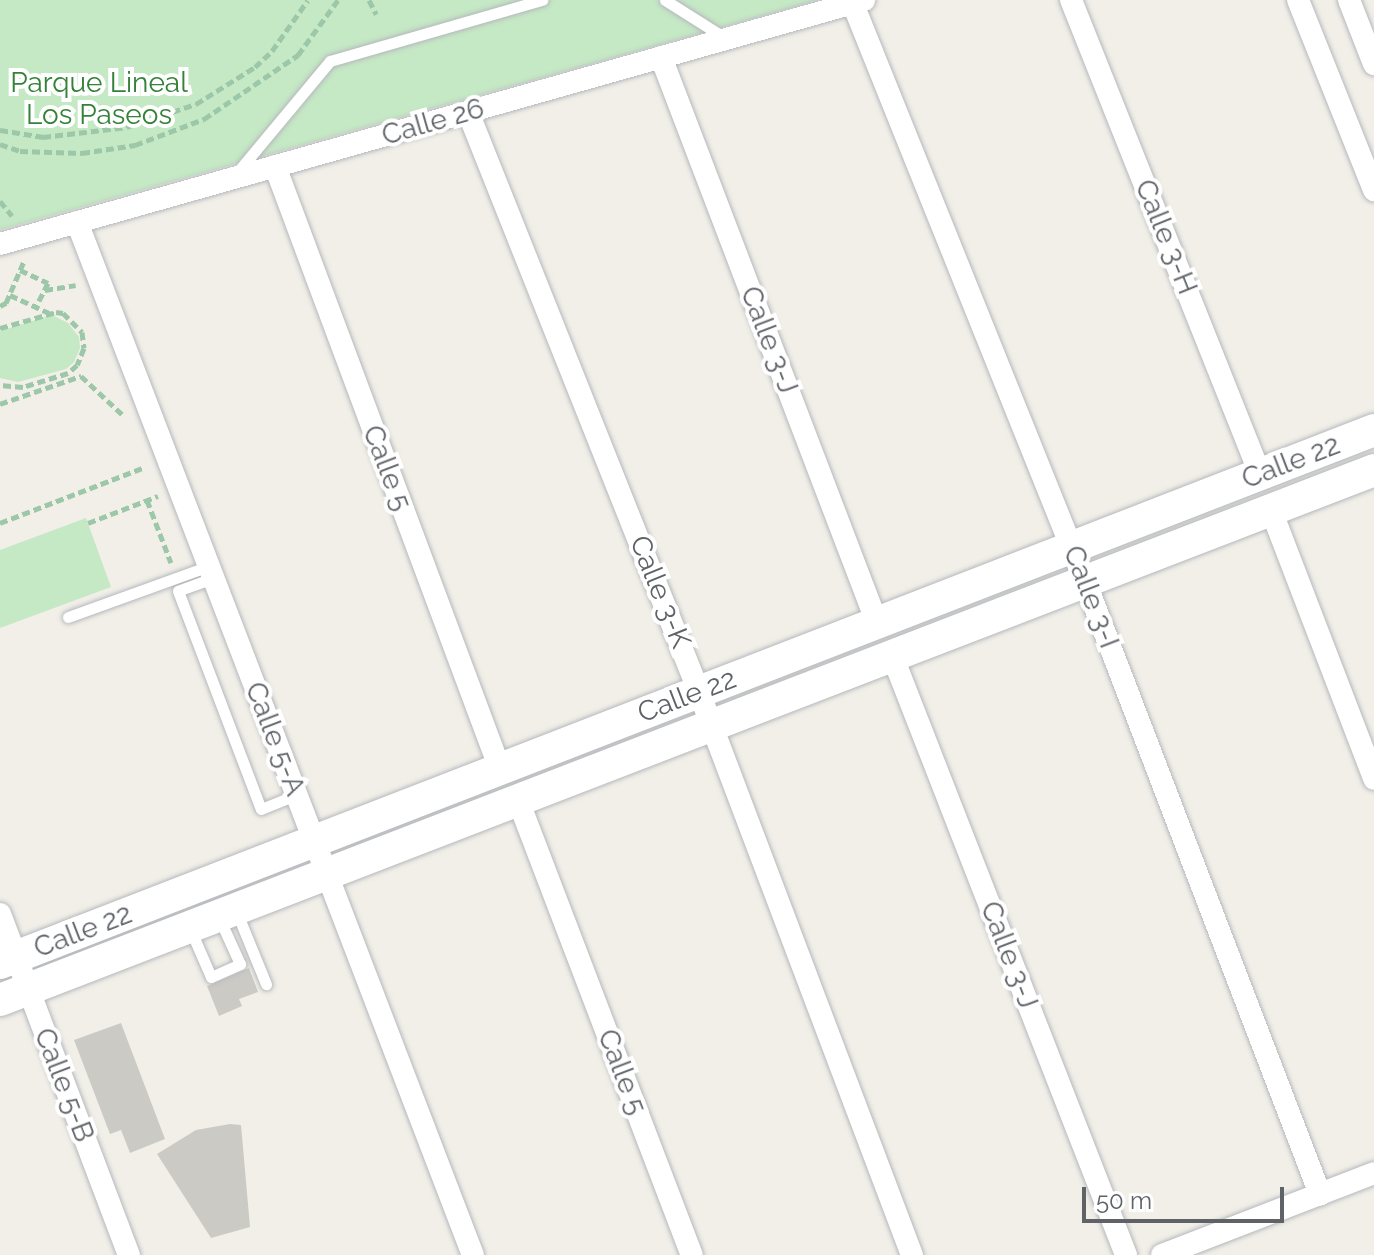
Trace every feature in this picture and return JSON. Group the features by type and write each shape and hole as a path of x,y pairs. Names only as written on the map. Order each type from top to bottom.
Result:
{"street":[{"name":"Calle 3-H","path":"1071,0 1260,474"},
{"path":"1298,0 1374,190"},
{"path":"1349,0 1374,64"},
{"name":"Calle 26","path":"0,244 859,2"},
{"name":"Calle 3-I","path":"859,2 1320,1194"},
{"name":"Calle 3-J","path":"661,57 877,623"},
{"name":"Calle 3-K","path":"468,112 712,725 912,1255"},
{"name":"Calle 5","path":"275,166 500,769"},
{"name":"Calle 5-A","path":"77,222 473,1255"},
{"name":"Calle 22","path":"8,960 1374,430"},
{"name":"Calle 22","path":"14,994 1374,470"},
{"path":"1271,510 1374,779"},
{"name":"Calle 3-J","path":"892,655 1126,1255"},
{"name":"Calle 5","path":"518,800 692,1255"},
{"name":"Calle 5-B","path":"0,914 14,994 129,1255"},
{"path":"1162,1255 1215,1246 1320,1194 1374,1173"}],"lane":[{"path":"232,179 330,61 542,0"},
{"path":"665,0 727,39"},
{"path":"68,617 176,577 211,572"},
{"path":"211,572 178,591 261,809 296,795"},
{"path":"189,927 211,977 240,964 227,912"},
{"path":"227,912 266,984"}],"path":[{"path":"0,130 43,137 127,127 196,104 255,67 272,51 308,0"},
{"path":"0,144 20,151 82,153 135,145 204,119 298,55 338,0"},
{"path":"369,0 376,14"},
{"path":"0,201 13,218"},
{"path":"0,306 6,303 26,257"},
{"path":"20,270 48,283 36,307"},
{"path":"45,290 81,284"},
{"path":"10,295 49,313"},
{"path":"0,328 49,313 63,313 82,332 84,348 77,365 68,373 23,387 0,385"},
{"path":"0,404 81,376 135,425"},
{"path":"0,523 150,465"},
{"path":"88,523 162,495"},
{"path":"147,500 176,577"}],"green space":[{"name":"Parque Lineal Los Paseos","path":"0,0 818,0 0,230"},
{"path":"52,315 68,323 79,337 80,348 74,362 66,369 18,382 0,378 0,331"},
{"path":"86,518 111,587 0,628 0,550"}],"building":[{"path":"249,968 258,992 239,999 242,1006 219,1016 207,986"},
{"path":"121,1023 165,1139 130,1153 121,1130 110,1134 74,1040"},
{"path":"241,1125 250,1227 211,1238 157,1154 196,1130"}]}
